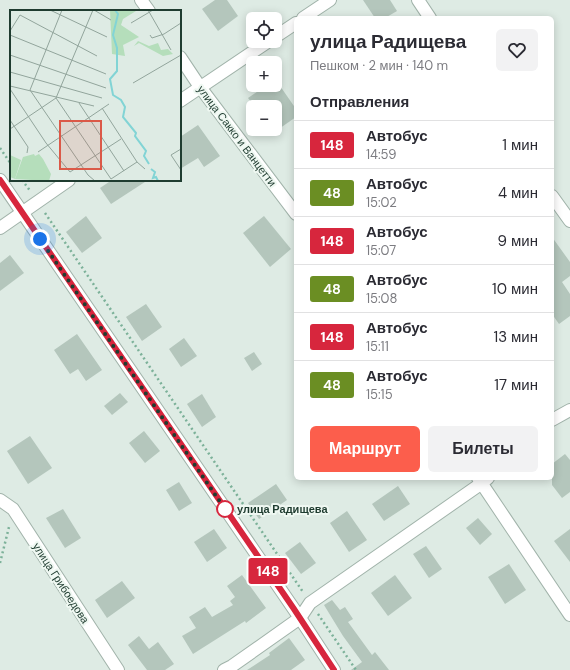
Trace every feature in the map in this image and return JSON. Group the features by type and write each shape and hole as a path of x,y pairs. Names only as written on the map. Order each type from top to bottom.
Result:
{"street":[{"path":"141,0 148,10"},
{"path":"306,16 330,0"},
{"path":"418,0 429,16"},
{"path":"282,32 294,24"},
{"path":"181,100 258,48"},
{"name":"улица Сакко и Ванцетти","path":"181,58 200,87 294,211"},
{"path":"0,180 334,670"},
{"path":"0,228 68,181"},
{"path":"554,199 570,221"},
{"path":"554,419 570,410"},
{"path":"224,670 232,666 300,618 310,603 483,480 570,615"},
{"name":"улица Грибоедова","path":"0,500 13,509 118,670"}],"path":[{"path":"0,148 10,163"},
{"path":"23,181 356,670"},
{"path":"0,563 13,509"}],"building":[{"path":"215,0 227,0 238,16 218,31 202,9"},
{"path":"363,0 390,0 397,11 388,16 374,16"},
{"path":"282,89 294,106 294,118 282,127 282,100 250,100 248,98 257,92 282,92"},
{"path":"198,125 220,156 204,167 198,158 181,168 181,136"},
{"path":"110,181 146,181 111,204 100,188"},
{"path":"86,216 102,238 82,253 66,232"},
{"path":"264,216 291,249 270,267 243,233"},
{"path":"554,240 570,262 570,276 562,282 570,294 570,316 559,324 554,317"},
{"path":"10,255 24,273 0,291 0,263"},
{"path":"146,304 162,327 142,341 126,317"},
{"path":"77,334 102,370 86,381 78,369 70,374 54,350"},
{"path":"184,338 197,356 181,367 169,349"},
{"path":"254,352 262,364 252,371 244,358"},
{"path":"120,393 128,402 112,415 104,406"},
{"path":"202,394 216,417 202,427 187,404"},
{"path":"144,431 160,451 145,463 129,443"},
{"path":"30,436 52,468 28,484 7,451"},
{"path":"565,454 570,460 570,492 562,498 552,485 552,480 554,480 554,462"},
{"path":"179,482 192,503 179,511 166,490"},
{"path":"276,484 287,500 259,519 248,503"},
{"path":"398,486 410,504 384,521 372,504"},
{"path":"63,509 81,538 65,548 46,518"},
{"path":"347,511 367,540 349,552 330,523"},
{"path":"478,518 492,534 480,545 466,528"},
{"path":"214,529 227,548 207,562 194,542"},
{"path":"570,529 570,562 554,541"},
{"path":"300,542 316,563 301,574 285,553"},
{"path":"426,546 442,569 429,578 413,554"},
{"path":"509,564 526,590 505,604 488,577"},
{"path":"242,575 266,608 246,623 245,621 193,654 182,636 196,628 189,617 205,607 212,617 233,605 230,601 235,597 227,586"},
{"path":"395,575 412,598 388,616 371,593"},
{"path":"122,581 135,598 107,618 95,600"},
{"path":"332,600 340,610 345,607 353,619 348,622 372,655 375,652 389,670 351,670 362,662 343,636 324,605"},
{"path":"139,636 149,649 158,642 174,664 165,670 147,670 128,645"},
{"path":"289,638 305,660 291,670 247,670 270,655 269,653"}],"bus line":[{"name":"148","path":"0,180 294,609 334,670"}],"place":[{"name":"улица Радищева","path":"225,509"}],"route":[{"path":"40,239 225,509"}]}
